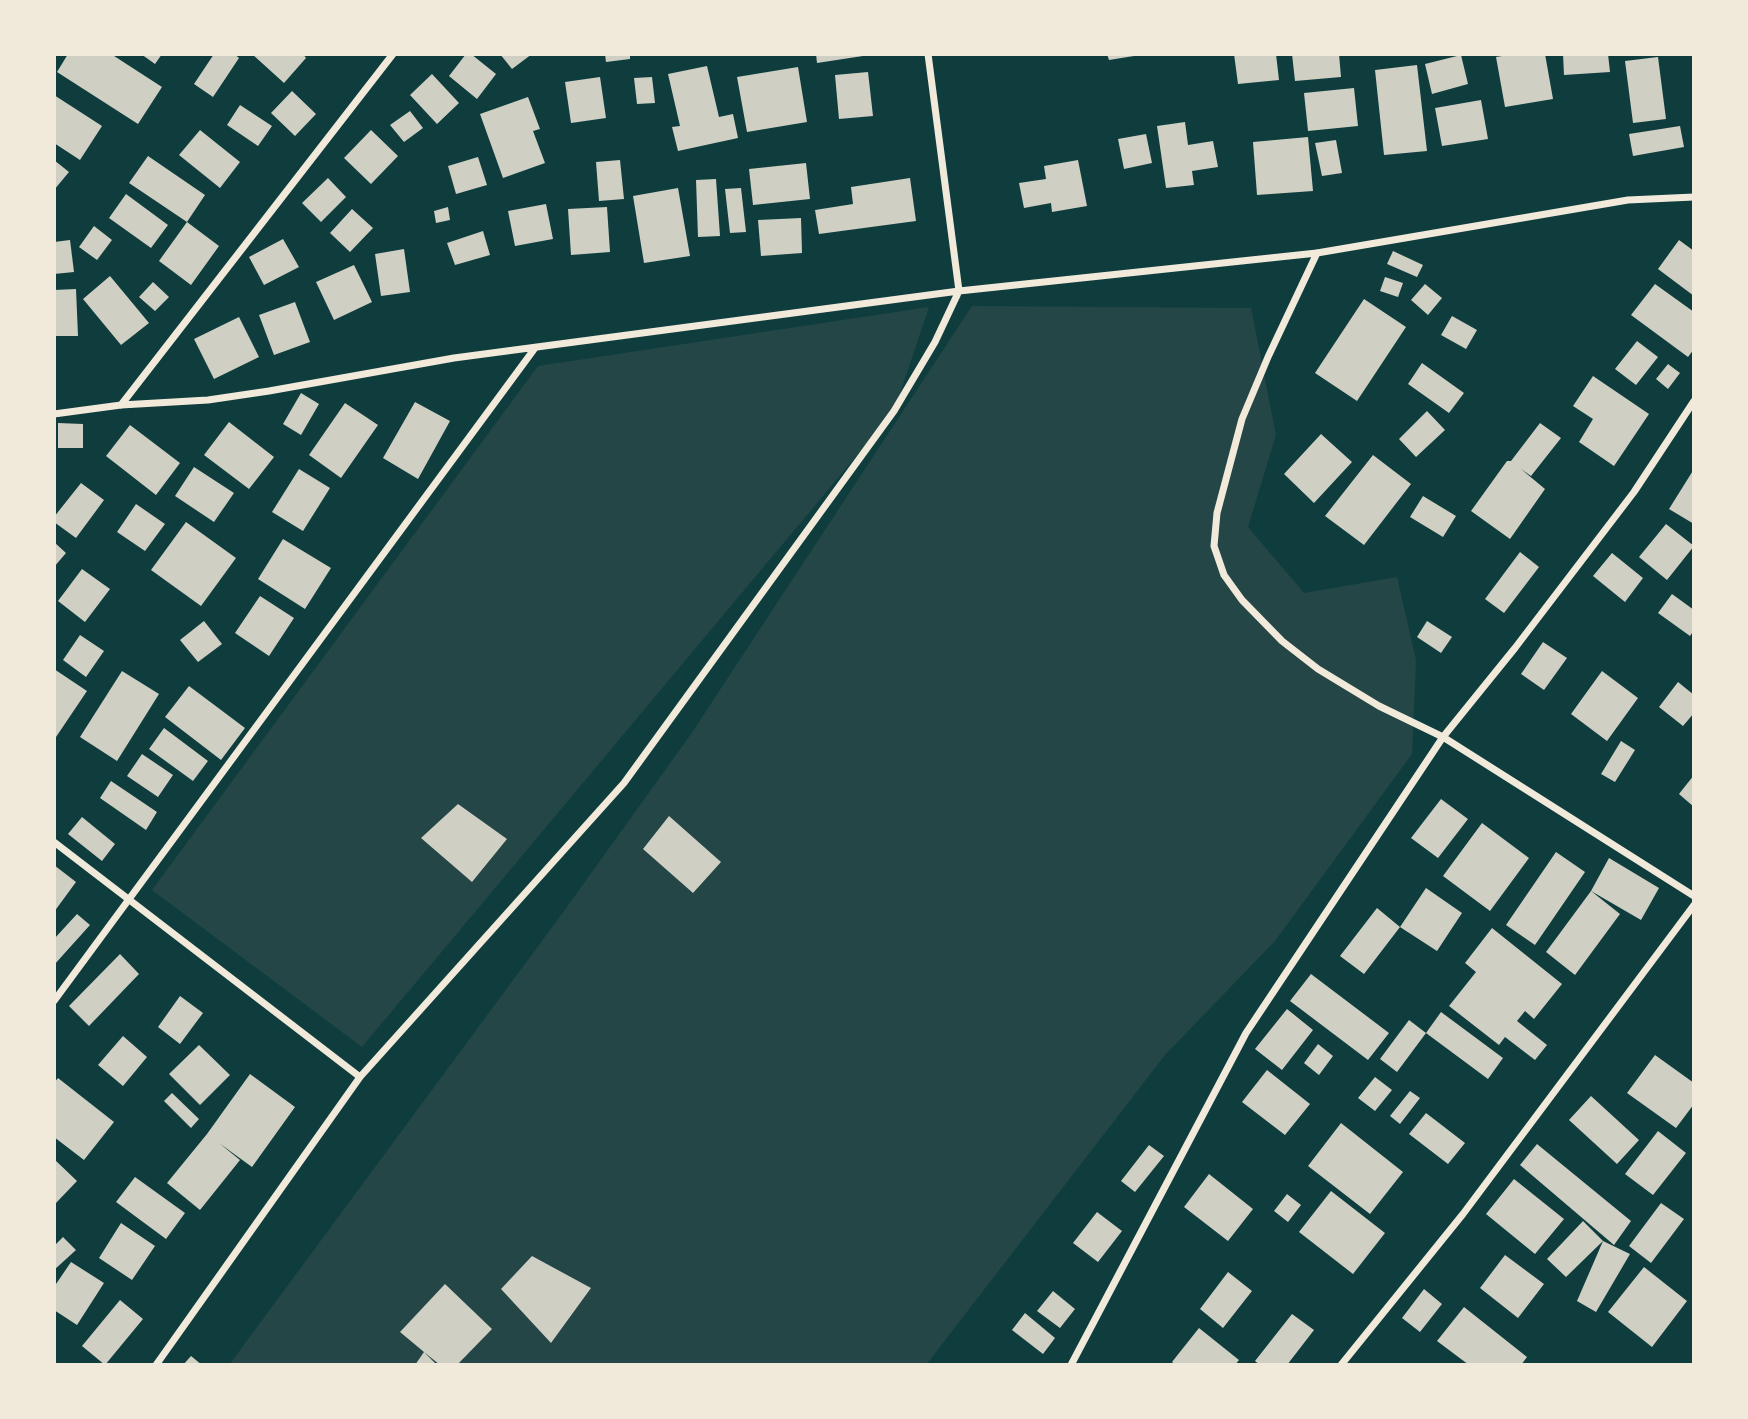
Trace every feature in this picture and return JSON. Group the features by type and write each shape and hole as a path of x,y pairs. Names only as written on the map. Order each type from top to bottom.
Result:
{"street":[{"path":"121,405 393,54"},
{"path":"156,1365 360,1077 624,783 894,411 935,342 959,292 928,54"},
{"path":"54,414 121,405 220,398 403,366 959,292 1317,253 1628,200 1694,197"},
{"path":"1317,253 1242,419 1217,513 1214,546 1217,562 1224,575 1242,600 1282,640 1318,669 1379,706 1443,737 1694,896"},
{"path":"54,1000 535,348"},
{"path":"1072,1365 1246,1032 1443,737 1634,492 1694,401"},
{"path":"54,842 360,1077"},
{"path":"1340,1365 1463,1214 1694,905"}],"shaded area":[{"path":"972,306 1251,308 1276,435 1248,527 1304,593 1397,577 1416,660 1412,754 1275,941 1165,1055 926,1365 229,1365 691,734"},
{"path":"929,307 894,411 362,1047 152,890 538,366"}],"building":[{"path":"68,54 111,54 162,87 138,124 57,72"},
{"path":"141,54 162,54 155,64"},
{"path":"214,54 234,54 239,58 213,97 194,84"},
{"path":"252,54 303,54 306,58 284,83"},
{"path":"466,54 471,54 496,74 477,99 449,76"},
{"path":"500,54 532,54 512,69"},
{"path":"605,54 630,54 630,59 606,62"},
{"path":"816,54 863,54 863,56 817,63"},
{"path":"1107,54 1134,54 1134,56 1109,60"},
{"path":"1234,54 1276,54 1279,80 1238,84"},
{"path":"1292,54 1339,54 1341,77 1295,81"},
{"path":"1545,54 1553,99 1505,107 1496,57"},
{"path":"1563,54 1608,54 1610,72 1564,75"},
{"path":"1461,55 1468,84 1432,94 1425,64"},
{"path":"1658,57 1666,119 1633,123 1625,61"},
{"path":"1417,65 1427,151 1384,155 1375,70"},
{"path":"707,66 719,117 733,114 738,138 678,151 672,127 680,126 668,74"},
{"path":"798,67 807,122 747,132 737,77"},
{"path":"868,72 873,116 839,119 835,75"},
{"path":"432,74 459,103 437,124 410,95"},
{"path":"600,77 606,118 571,123 565,82"},
{"path":"652,77 655,103 637,104 634,78"},
{"path":"1354,88 1358,126 1308,131 1304,93"},
{"path":"292,91 316,114 295,136 271,113"},
{"path":"54,95 102,126 80,160 54,143"},
{"path":"528,97 540,129 533,131 545,163 503,178 480,114"},
{"path":"1481,100 1488,139 1442,146 1435,108"},
{"path":"240,105 272,126 258,146 227,125"},
{"path":"410,111 423,128 404,142 390,125"},
{"path":"1185,122 1188,145 1213,141 1218,167 1192,171 1194,185 1166,188 1157,126"},
{"path":"1680,126 1684,147 1633,156 1629,134"},
{"path":"200,130 240,162 220,188 179,155"},
{"path":"371,130 398,156 371,184 344,158"},
{"path":"1146,134 1152,163 1124,169 1118,139"},
{"path":"1308,137 1313,191 1257,195 1253,142"},
{"path":"1336,140 1342,173 1322,176 1315,143"},
{"path":"148,156 205,195 187,222 129,183"},
{"path":"478,157 487,185 456,194 448,166"},
{"path":"54,160 69,172 54,190"},
{"path":"620,160 624,199 599,201 596,162"},
{"path":"1078,160 1087,206 1052,212 1051,203 1024,208 1019,183 1046,179 1044,166"},
{"path":"806,163 810,199 753,205 749,169"},
{"path":"328,178 346,197 321,222 302,203"},
{"path":"910,178 916,221 819,234 815,210 853,204 851,187"},
{"path":"716,179 720,236 698,237 696,180"},
{"path":"678,188 690,256 644,263 633,196"},
{"path":"741,188 746,232 730,233 725,189"},
{"path":"126,194 168,225 151,248 109,218"},
{"path":"546,204 553,239 515,246 508,211"},
{"path":"448,207 450,220 436,223 434,211"},
{"path":"607,207 610,252 571,255 568,209"},
{"path":"352,209 373,228 350,252 330,233"},
{"path":"801,218 802,253 761,256 758,220"},
{"path":"187,222 219,246 191,285 159,261"},
{"path":"94,226 112,240 97,260 79,247"},
{"path":"483,231 490,255 455,265 447,243"},
{"path":"283,239 299,267 264,285 249,257"},
{"path":"70,240 74,272 54,274 54,242"},
{"path":"1679,240 1694,251 1694,296 1658,269"},
{"path":"404,249 410,292 381,296 375,254"},
{"path":"1393,251 1423,265 1417,277 1387,264"},
{"path":"354,265 372,302 334,320 316,282"},
{"path":"110,276 149,323 121,345 83,299"},
{"path":"1385,277 1403,283 1398,297 1380,291"},
{"path":"153,282 169,297 155,311 139,297"},
{"path":"1425,284 1442,298 1428,315 1411,300"},
{"path":"1655,284 1694,312 1694,349 1688,357 1631,315"},
{"path":"76,289 78,336 54,336 54,290"},
{"path":"1364,299 1406,327 1357,401 1315,373"},
{"path":"295,302 310,342 274,355 259,315"},
{"path":"1452,316 1477,330 1466,349 1441,335"},
{"path":"239,317 259,357 214,379 194,339"},
{"path":"1637,341 1658,357 1636,385 1615,369"},
{"path":"1422,363 1464,393 1449,413 1408,384"},
{"path":"1668,364 1680,373 1668,389 1656,379"},
{"path":"1593,376 1649,414 1614,466 1579,442 1593,419 1573,406"},
{"path":"301,393 319,404 301,435 283,424"},
{"path":"415,402 450,421 418,479 383,458"},
{"path":"345,403 378,425 341,478 309,455"},
{"path":"1427,411 1445,430 1416,457 1399,439"},
{"path":"229,422 274,457 249,489 204,455"},
{"path":"58,423 83,424 83,448 58,448"},
{"path":"1540,423 1561,438 1531,476 1521,469 1545,489 1510,539 1471,511 1507,461 1511,461"},
{"path":"130,425 180,463 156,495 106,456"},
{"path":"1321,434 1352,462 1314,503 1284,474"},
{"path":"1373,455 1411,484 1364,545 1325,516"},
{"path":"194,467 234,493 214,522 175,496"},
{"path":"299,469 330,488 303,531 272,512"},
{"path":"1694,469 1694,524 1669,509"},
{"path":"81,483 104,500 76,538 54,522 54,517"},
{"path":"1423,496 1456,516 1443,537 1410,517"},
{"path":"136,504 165,524 145,551 117,532"},
{"path":"186,522 236,558 201,606 151,570"},
{"path":"1666,524 1694,546 1667,580 1639,557"},
{"path":"283,539 331,568 305,609 258,579"},
{"path":"54,542 66,553 54,567"},
{"path":"1520,552 1539,567 1504,613 1485,599"},
{"path":"1612,553 1643,578 1625,602 1593,576"},
{"path":"82,569 110,589 85,622 58,601"},
{"path":"1672,594 1694,610 1694,630 1690,636 1658,613"},
{"path":"260,596 294,618 269,656 235,633"},
{"path":"204,621 222,644 198,662 180,640"},
{"path":"1427,621 1452,637 1441,653 1417,637"},
{"path":"80,635 104,651 86,677 63,660"},
{"path":"1543,642 1567,658 1544,690 1521,674"},
{"path":"54,669 87,691 54,740"},
{"path":"122,671 159,694 117,761 80,737"},
{"path":"1602,671 1638,698 1607,741 1571,714"},
{"path":"1678,682 1694,695 1694,713 1683,726 1659,707"},
{"path":"189,686 245,728 221,760 165,717"},
{"path":"164,728 208,761 193,781 149,749"},
{"path":"1621,741 1635,750 1615,782 1601,774"},
{"path":"142,754 173,775 158,797 127,776"},
{"path":"1694,775 1694,807 1679,794"},
{"path":"111,781 157,812 146,830 100,798"},
{"path":"1441,799 1468,819 1438,858 1411,838"},
{"path":"458,804 507,839 472,882 421,838"},
{"path":"669,816 721,862 693,893 643,849"},
{"path":"82,817 115,844 102,861 68,834"},
{"path":"1482,823 1529,858 1490,911 1443,876"},
{"path":"1556,852 1585,872 1535,945 1506,925"},
{"path":"1609,858 1659,888 1641,920 1591,891"},
{"path":"54,865 76,882 54,912"},
{"path":"1426,888 1462,913 1437,951 1400,927"},
{"path":"1591,891 1620,914 1575,975 1546,952"},
{"path":"1377,908 1400,927 1364,974 1340,956"},
{"path":"77,914 90,925 54,965 54,939"},
{"path":"1492,928 1562,984 1534,1019 1525,1011 1517,1021 1547,1045 1535,1060 1505,1037 1499,1045 1449,1006 1476,972 1465,963"},
{"path":"120,954 139,974 89,1026 69,1006"},
{"path":"1311,974 1389,1033 1368,1060 1290,1001"},
{"path":"180,996 203,1013 180,1044 158,1027"},
{"path":"1287,1009 1313,1030 1282,1070 1255,1049"},
{"path":"1441,1012 1503,1058 1488,1079 1426,1033"},
{"path":"1409,1020 1426,1033 1397,1072 1380,1059"},
{"path":"123,1036 147,1057 123,1086 98,1065"},
{"path":"1318,1044 1333,1056 1319,1075 1304,1063"},
{"path":"199,1045 230,1075 200,1105 169,1074"},
{"path":"1655,1055 1694,1083 1694,1104 1676,1128 1627,1093"},
{"path":"1267,1070 1310,1104 1285,1135 1242,1102"},
{"path":"250,1074 295,1107 252,1167 219,1143 240,1160 200,1210 167,1183 207,1134"},
{"path":"1375,1077 1392,1090 1375,1111 1358,1098"},
{"path":"58,1078 114,1122 84,1160 54,1137 54,1083"},
{"path":"1410,1091 1420,1098 1400,1124 1390,1116"},
{"path":"172,1093 199,1119 191,1128 164,1101"},
{"path":"1591,1096 1639,1140 1617,1164 1569,1120"},
{"path":"1426,1113 1465,1143 1448,1164 1409,1134"},
{"path":"1341,1123 1403,1172 1370,1214 1308,1166"},
{"path":"1658,1131 1686,1153 1653,1195 1625,1174"},
{"path":"1537,1144 1631,1221 1614,1245 1520,1165"},
{"path":"1149,1145 1164,1156 1135,1192 1121,1181"},
{"path":"54,1159 77,1181 56,1203 54,1201"},
{"path":"1209,1174 1253,1209 1228,1241 1184,1207"},
{"path":"135,1177 185,1213 166,1239 116,1202"},
{"path":"1514,1179 1564,1219 1535,1254 1486,1214"},
{"path":"1331,1191 1385,1233 1353,1274 1299,1232"},
{"path":"1287,1194 1301,1205 1288,1222 1274,1211"},
{"path":"1661,1203 1684,1219 1651,1263 1629,1246"},
{"path":"1097,1212 1122,1231 1098,1262 1073,1243"},
{"path":"1583,1221 1603,1241 1566,1277 1547,1259"},
{"path":"121,1223 155,1246 132,1280 99,1258"},
{"path":"63,1237 76,1250 54,1270 54,1246"},
{"path":"1603,1241 1630,1254 1596,1312 1577,1301"},
{"path":"1505,1255 1544,1284 1518,1318 1480,1288"},
{"path":"532,1256 591,1288 551,1343 501,1289"},
{"path":"71,1262 104,1283 77,1325 54,1310 54,1287"},
{"path":"1644,1267 1687,1301 1652,1347 1608,1312"},
{"path":"1228,1272 1252,1291 1223,1328 1200,1309"},
{"path":"445,1284 492,1329 457,1365 440,1365 400,1332"},
{"path":"1424,1289 1442,1304 1420,1332 1402,1318"},
{"path":"1053,1291 1075,1309 1060,1328 1037,1311"},
{"path":"120,1300 143,1319 105,1365 82,1346"},
{"path":"1464,1307 1527,1357 1521,1365 1469,1365 1437,1341"},
{"path":"1025,1313 1055,1338 1043,1354 1012,1330"},
{"path":"1292,1314 1314,1330 1287,1365 1260,1365 1255,1361"},
{"path":"1199,1328 1239,1360 1235,1365 1176,1365 1172,1362"},
{"path":"424,1352 437,1365 415,1365"},
{"path":"191,1356 202,1365 183,1365"}]}
